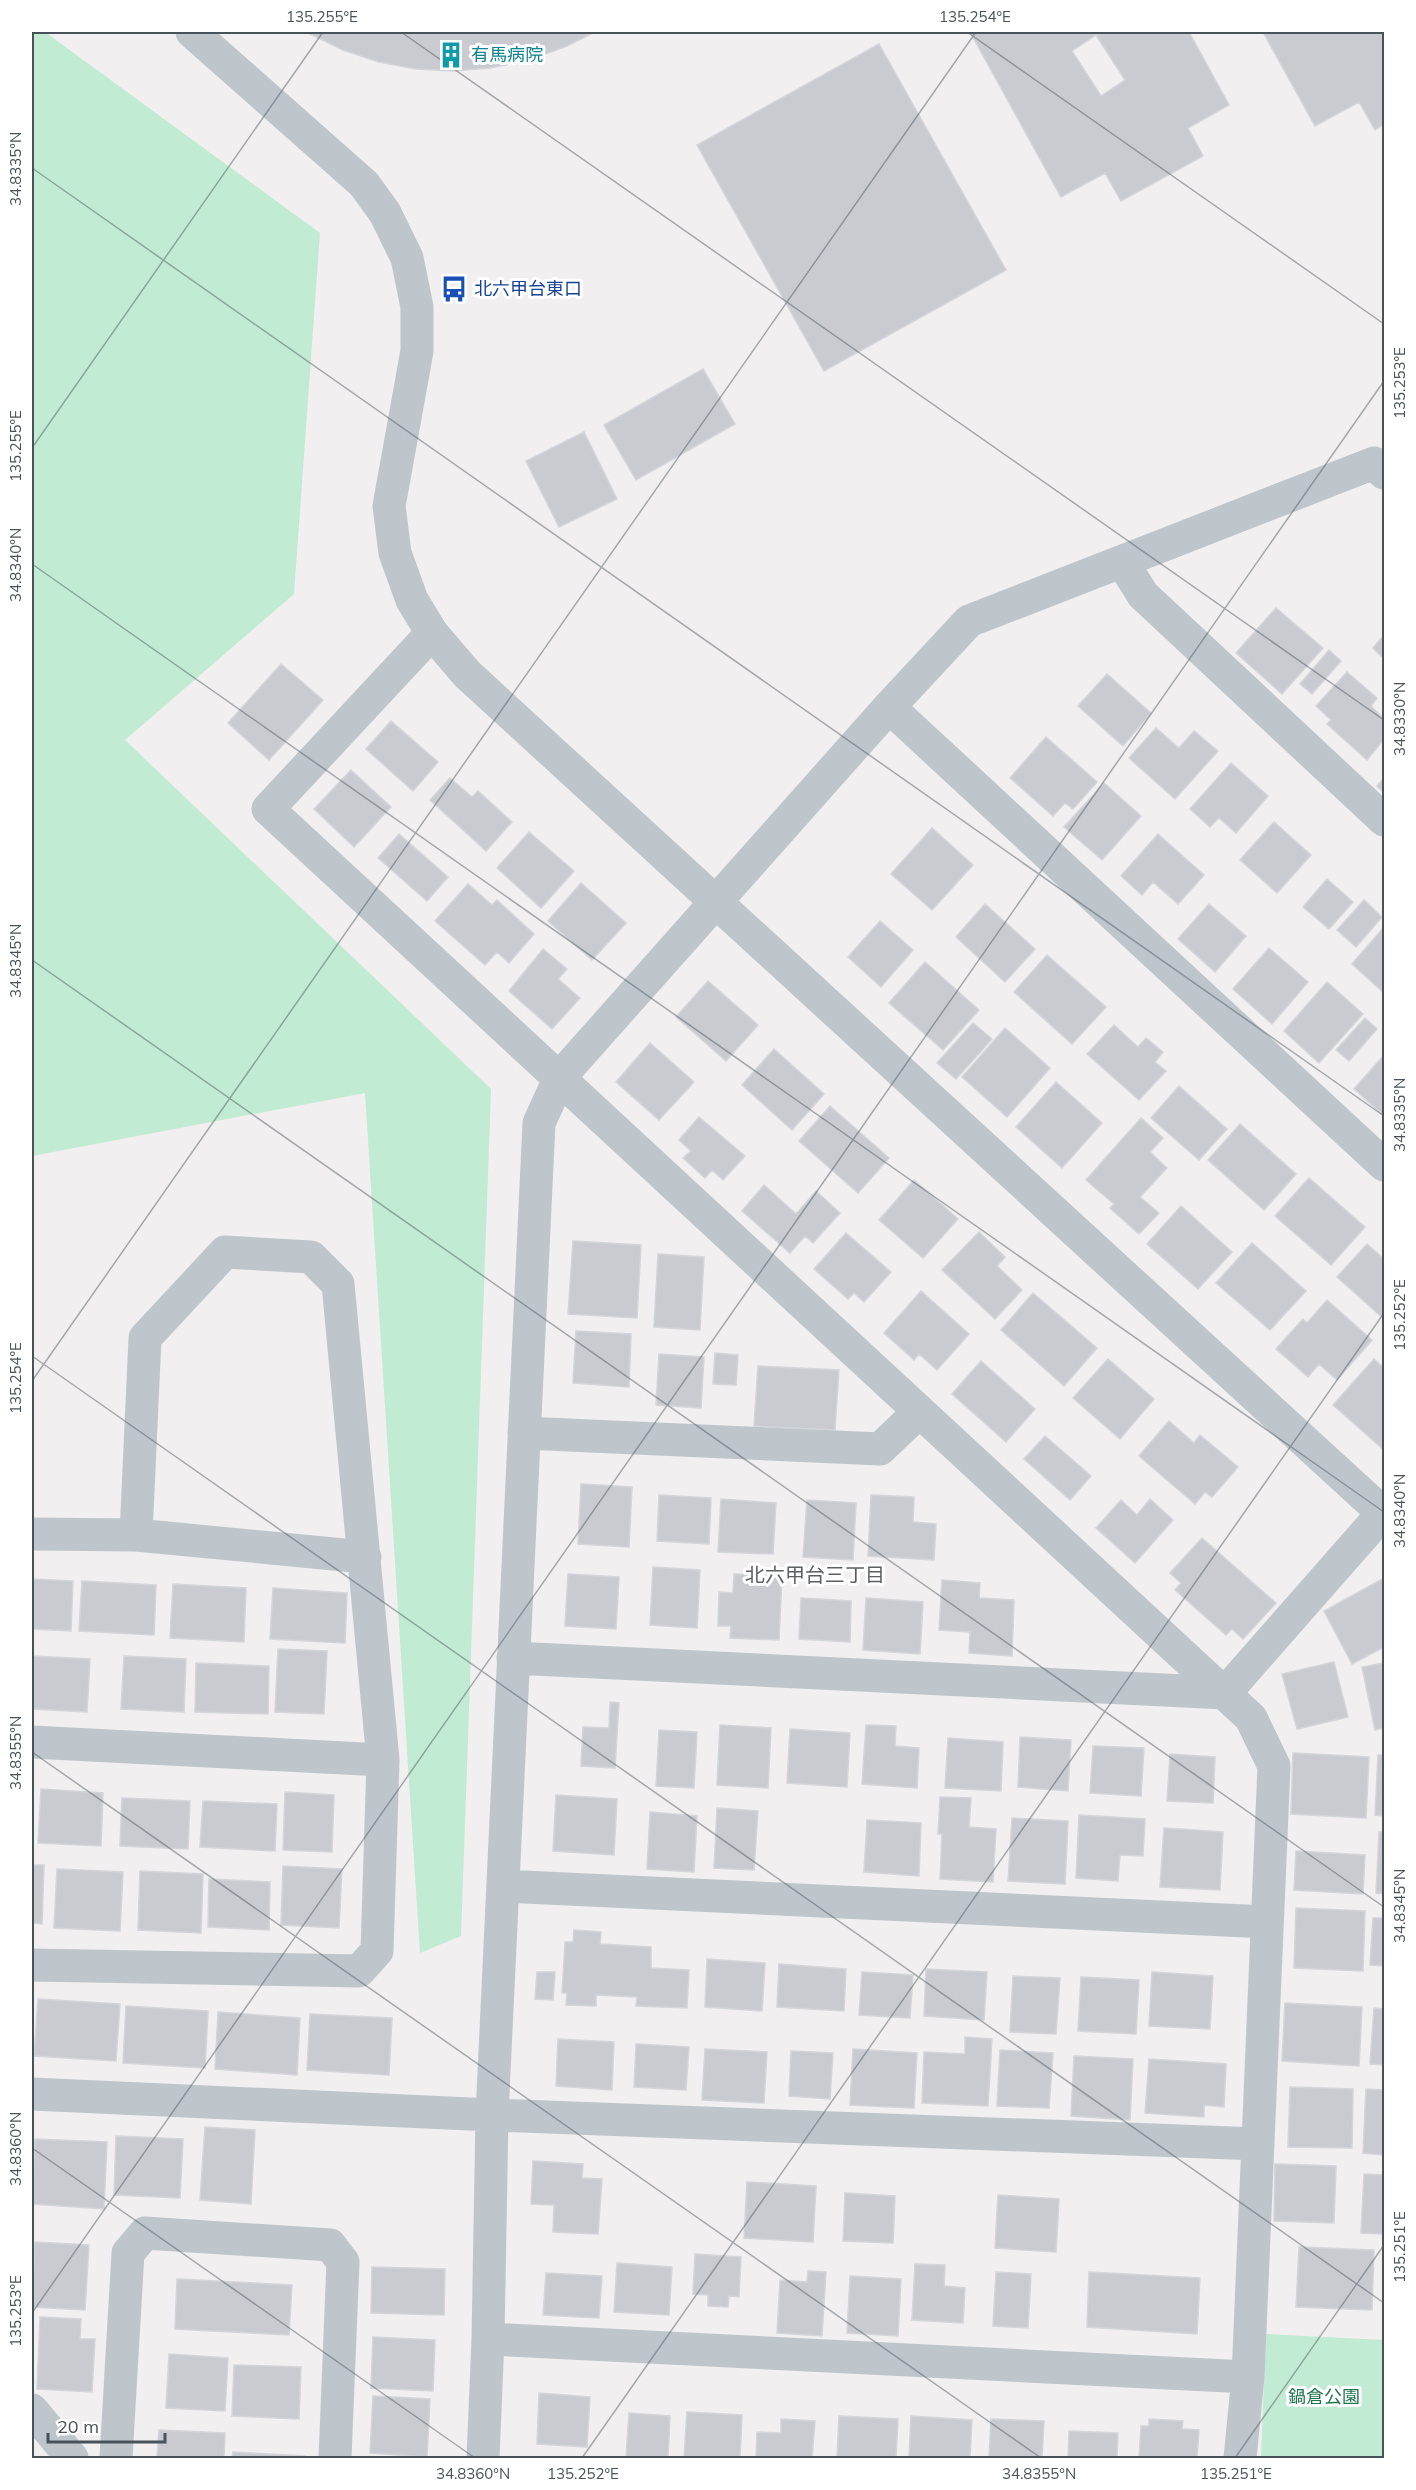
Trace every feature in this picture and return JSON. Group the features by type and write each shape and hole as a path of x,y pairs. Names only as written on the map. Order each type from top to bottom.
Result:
{"street":[{"path":"192,32 364,184 385,213 407,258 417,308 417,351 388,506 395,553 412,600 432,633 467,674 1384,1513 1225,1693"},
{"path":"483,2458 488,2339 492,2115 539,1123 560,1077 889,707 969,621 1123,563 1374,463 1384,473"},
{"path":"1123,563 1143,595 1384,820"},
{"path":"432,633 268,809 1225,1693 1251,1718 1274,1766 1248,2377 1240,2458"},
{"path":"889,707 1384,1165"},
{"path":"32,1965 359,1971 377,1952 383,1760 364,1557 338,1284 311,1257 225,1252 145,1338 136,1535"},
{"path":"524,1433 880,1449 919,1412"},
{"path":"32,1534 136,1535 364,1557"},
{"path":"513,1658 1225,1693"},
{"path":"32,1742 383,1760"},
{"path":"503,1886 1267,1922"},
{"path":"32,2094 492,2115 1258,2144"},
{"path":"116,2458 129,2253 145,2233 330,2245 343,2262 335,2458"},
{"path":"488,2339 1248,2377"},
{"path":"32,2410 72,2458"}],"green space":[{"path":"32,32 45,32 320,233 294,594 125,740 491,1089 461,1936 420,1953 365,1093 32,1156"},
{"name":"鍋倉公園","path":"1266,2334 1384,2340 1384,2458 1261,2458"}],"building":[{"name":"有馬病院","path":"306,32 595,32 567,46 529,60 490,68 453,71 416,69 379,62 343,50"},
{"path":"970,32 1189,32 1229,105 1188,128 1203,156 1121,201 1105,173 1061,197","holes":["1096,35 1125,80 1101,96 1072,51"]},
{"path":"1263,32 1384,32 1384,124 1375,130 1359,102 1315,126"},
{"path":"879,44 1006,270 824,371 697,145"},
{"path":"703,369 735,424 636,480 604,425"},
{"path":"584,432 617,499 559,527 526,461"},
{"path":"1276,608 1323,648 1282,694 1236,653"},
{"path":"1384,635 1384,659 1373,648"},
{"path":"1329,650 1341,661 1312,694 1300,684"},
{"path":"281,664 323,700 269,760 228,723"},
{"path":"1347,672 1377,698 1371,706 1384,719 1384,739 1367,760 1327,724 1331,720 1316,706"},
{"path":"1107,674 1151,713 1123,746 1078,706"},
{"path":"391,721 438,762 413,791 366,749"},
{"path":"1156,728 1179,748 1194,731 1218,751 1175,799 1129,758"},
{"path":"1046,737 1097,782 1073,809 1065,803 1053,816 1010,778"},
{"path":"1231,763 1268,796 1236,833 1219,818 1210,827 1190,809"},
{"path":"351,770 391,807 354,847 314,809"},
{"path":"450,778 472,797 478,791 512,822 486,851 430,800"},
{"path":"1384,778 1384,793 1377,786"},
{"path":"1104,783 1141,816 1102,860 1064,827"},
{"path":"1274,822 1311,855 1277,893 1240,860"},
{"path":"932,828 973,865 932,910 891,874"},
{"path":"529,832 574,871 541,908 497,868"},
{"path":"399,834 448,877 427,901 378,858"},
{"path":"1158,834 1204,875 1178,904 1153,882 1142,895 1121,876"},
{"path":"1327,879 1353,902 1329,929 1303,907"},
{"path":"581,883 626,923 592,960 548,921"},
{"path":"468,884 492,905 497,900 534,934 509,963 497,952 485,965 435,921"},
{"path":"1364,900 1382,917 1356,947 1337,930"},
{"path":"985,904 1035,949 1005,982 956,937"},
{"path":"1209,904 1246,936 1215,972 1178,939"},
{"path":"880,921 913,950 881,987 848,957"},
{"path":"1384,927 1384,993 1352,964"},
{"path":"1269,948 1308,982 1272,1024 1233,989"},
{"path":"543,949 567,969 558,979 580,998 552,1029 509,991"},
{"path":"1047,955 1106,1007 1072,1044 1014,992"},
{"path":"925,962 979,1010 943,1050 889,1003"},
{"path":"708,981 758,1025 726,1061 676,1017"},
{"path":"1327,982 1363,1014 1319,1063 1284,1031"},
{"path":"1365,1018 1377,1029 1349,1061 1336,1050"},
{"path":"973,1023 992,1039 956,1079 937,1063"},
{"path":"1114,1025 1138,1047 1146,1038 1163,1052 1155,1062 1166,1071 1139,1100 1087,1054"},
{"path":"1005,1028 1050,1068 1007,1117 962,1077"},
{"path":"650,1043 694,1082 659,1120 616,1082"},
{"path":"774,1049 824,1094 792,1130 742,1085"},
{"path":"1384,1055 1384,1116 1354,1089"},
{"path":"1056,1082 1102,1123 1062,1168 1016,1127"},
{"path":"1179,1086 1227,1129 1199,1160 1151,1118"},
{"path":"830,1106 889,1158 858,1193 799,1141"},
{"path":"699,1117 745,1156 723,1180 712,1170 705,1178 683,1158 691,1151 679,1140"},
{"path":"1141,1118 1163,1138 1150,1152 1167,1168 1140,1197 1159,1213 1139,1234 1110,1208 1114,1204 1086,1180"},
{"path":"1240,1124 1296,1174 1264,1210 1208,1160"},
{"path":"1309,1178 1365,1227 1331,1265 1275,1216"},
{"path":"914,1180 958,1219 923,1258 879,1220"},
{"path":"764,1185 796,1214 816,1191 840,1213 813,1243 805,1236 790,1253 742,1211"},
{"path":"1181,1206 1232,1252 1198,1289 1147,1244"},
{"path":"979,1232 1005,1257 997,1266 1022,1290 995,1319 942,1270"},
{"path":"846,1233 891,1272 864,1302 854,1293 848,1299 814,1269"},
{"path":"573,1241 641,1245 637,1318 568,1314"},
{"path":"1252,1243 1306,1291 1270,1330 1216,1283"},
{"path":"1367,1244 1384,1259 1384,1319 1337,1277"},
{"path":"658,1254 704,1257 700,1330 654,1327"},
{"path":"921,1291 969,1334 937,1370 919,1354 914,1360 884,1333"},
{"path":"1033,1293 1097,1348 1064,1386 1001,1330"},
{"path":"1327,1300 1372,1340 1337,1380 1319,1364 1308,1377 1276,1349 1303,1319 1307,1323"},
{"path":"576,1331 631,1334 629,1387 573,1383"},
{"path":"715,1353 738,1355 736,1385 713,1384"},
{"path":"659,1354 704,1357 701,1408 656,1405"},
{"path":"1108,1359 1154,1399 1120,1439 1073,1398"},
{"path":"1374,1359 1384,1368 1384,1450 1333,1405"},
{"path":"981,1361 1035,1409 1006,1442 952,1394"},
{"path":"758,1366 839,1370 835,1430 754,1426"},
{"path":"1169,1421 1194,1443 1200,1435 1238,1467 1212,1497 1205,1492 1195,1504 1139,1456"},
{"path":"1045,1436 1091,1476 1070,1500 1024,1459"},
{"path":"581,1484 632,1487 629,1547 578,1544"},
{"path":"659,1495 711,1498 709,1544 657,1541"},
{"path":"871,1495 914,1497 913,1522 936,1524 934,1560 868,1556"},
{"path":"721,1499 776,1503 773,1554 718,1552"},
{"path":"1150,1499 1173,1520 1135,1563 1096,1528 1121,1500 1137,1515"},
{"path":"807,1500 856,1503 853,1560 803,1557"},
{"path":"1202,1538 1276,1603 1243,1639 1232,1629 1226,1635 1175,1590 1181,1583 1170,1573"},
{"path":"653,1567 700,1570 697,1628 650,1625"},
{"path":"568,1574 619,1577 616,1629 565,1626"},
{"path":"734,1574 782,1576 779,1640 730,1638 731,1626 718,1626 719,1592 733,1593"},
{"path":"1384,1578 1384,1647 1352,1664 1324,1611"},
{"path":"32,1579 73,1581 71,1631 32,1629"},
{"path":"942,1580 980,1583 979,1598 1014,1600 1012,1656 969,1653 970,1632 939,1630"},
{"path":"82,1581 156,1585 154,1635 79,1631"},
{"path":"173,1584 246,1588 244,1642 170,1638"},
{"path":"273,1588 347,1593 345,1643 270,1639"},
{"path":"801,1598 851,1601 850,1642 799,1639"},
{"path":"866,1598 923,1602 920,1654 863,1650"},
{"path":"278,1649 327,1651 324,1714 275,1712"},
{"path":"32,1656 90,1659 87,1712 32,1709"},
{"path":"124,1656 186,1659 184,1712 121,1709"},
{"path":"1334,1662 1348,1717 1297,1729 1282,1674"},
{"path":"196,1663 269,1666 268,1714 195,1712"},
{"path":"1384,1663 1384,1728 1375,1730 1362,1667"},
{"path":"610,1702 619,1703 615,1768 581,1766 583,1727 609,1728"},
{"path":"720,1725 771,1728 768,1788 717,1785"},
{"path":"866,1725 896,1726 895,1746 919,1748 917,1788 862,1784"},
{"path":"790,1729 850,1733 847,1787 787,1783"},
{"path":"659,1730 697,1732 694,1788 656,1786"},
{"path":"1020,1737 1071,1740 1068,1791 1018,1787"},
{"path":"948,1738 1003,1742 1001,1791 945,1788"},
{"path":"1093,1746 1144,1748 1141,1796 1090,1793"},
{"path":"1293,1753 1369,1757 1366,1818 1291,1814"},
{"path":"1170,1754 1215,1757 1213,1803 1167,1801"},
{"path":"1378,1755 1384,1755 1384,1816 1375,1815"},
{"path":"41,1789 103,1793 101,1846 38,1843"},
{"path":"285,1792 334,1795 332,1852 283,1850"},
{"path":"556,1795 617,1799 614,1855 553,1851"},
{"path":"940,1797 971,1798 969,1827 996,1829 993,1882 940,1879 942,1834 938,1834"},
{"path":"122,1798 190,1801 188,1849 120,1846"},
{"path":"203,1801 277,1804 275,1851 200,1847"},
{"path":"717,1808 758,1811 754,1870 714,1868"},
{"path":"650,1812 697,1816 694,1872 647,1869"},
{"path":"1079,1815 1145,1819 1143,1856 1120,1855 1118,1881 1076,1878"},
{"path":"1012,1818 1068,1821 1065,1884 1008,1881"},
{"path":"867,1820 921,1823 919,1876 864,1872"},
{"path":"1164,1828 1223,1832 1220,1890 1160,1887"},
{"path":"1379,1832 1384,1832 1384,1894 1376,1893"},
{"path":"1296,1851 1365,1855 1363,1894 1294,1890"},
{"path":"32,1865 44,1865 42,1924 32,1923"},
{"path":"283,1866 342,1869 339,1928 281,1925"},
{"path":"57,1869 123,1872 120,1931 54,1928"},
{"path":"140,1871 203,1874 201,1933 138,1930"},
{"path":"209,1879 270,1882 269,1930 208,1927"},
{"path":"1296,1908 1365,1911 1363,1971 1294,1968"},
{"path":"1373,1918 1384,1918 1384,1966 1370,1965"},
{"path":"574,1930 601,1932 600,1944 651,1947 651,1968 689,1970 687,2008 636,2006 637,1997 596,1995 596,2006 566,2005 567,1993 562,1993 565,1942 573,1942"},
{"path":"707,1959 765,1963 762,2011 705,2007"},
{"path":"779,1964 846,1969 844,2011 777,2007"},
{"path":"926,1969 987,1972 984,2020 924,2016"},
{"path":"537,1972 555,1972 553,2000 535,1999"},
{"path":"862,1972 913,1975 910,2018 859,2015"},
{"path":"1152,1972 1213,1976 1210,2029 1149,2026"},
{"path":"1013,1976 1060,1978 1056,2034 1010,2032"},
{"path":"1081,1977 1139,1980 1136,2034 1078,2031"},
{"path":"38,1999 120,2004 116,2061 34,2056"},
{"path":"1285,2003 1362,2007 1359,2066 1282,2061"},
{"path":"126,2006 208,2011 205,2068 123,2063"},
{"path":"1374,2008 1384,2009 1384,2065 1370,2064"},
{"path":"218,2012 300,2018 297,2075 215,2069"},
{"path":"310,2014 392,2018 389,2075 307,2070"},
{"path":"965,2037 992,2039 988,2106 922,2103 924,2052 965,2054"},
{"path":"558,2039 614,2042 612,2090 556,2086"},
{"path":"636,2044 689,2047 686,2090 634,2087"},
{"path":"705,2049 767,2052 764,2103 702,2100"},
{"path":"853,2049 917,2053 914,2108 850,2105"},
{"path":"1000,2050 1053,2053 1049,2108 997,2106"},
{"path":"791,2051 833,2053 830,2099 789,2096"},
{"path":"1074,2056 1133,2059 1130,2120 1071,2116"},
{"path":"1149,2059 1226,2064 1224,2107 1204,2105 1204,2117 1145,2113"},
{"path":"1290,2087 1353,2089 1352,2148 1288,2147"},
{"path":"1366,2089 1384,2090 1384,2155 1363,2153"},
{"path":"205,2127 255,2130 251,2204 200,2200"},
{"path":"116,2136 183,2139 180,2198 114,2195"},
{"path":"35,2139 107,2142 104,2209 32,2204"},
{"path":"533,2161 583,2164 582,2178 602,2179 598,2234 553,2232 554,2205 531,2204"},
{"path":"1275,2164 1336,2166 1334,2223 1274,2221"},
{"path":"1364,2174 1384,2175 1384,2234 1361,2233"},
{"path":"747,2182 816,2186 813,2242 744,2238"},
{"path":"845,2193 895,2196 893,2243 843,2241"},
{"path":"998,2195 1059,2199 1056,2252 995,2248"},
{"path":"35,2242 89,2245 85,2310 32,2307"},
{"path":"1299,2247 1374,2250 1372,2310 1296,2307"},
{"path":"695,2254 741,2257 739,2297 729,2296 728,2307 708,2306 708,2295 693,2294"},
{"path":"617,2263 672,2267 669,2315 614,2312"},
{"path":"915,2264 945,2265 944,2286 965,2288 963,2323 912,2320"},
{"path":"372,2267 445,2269 444,2315 371,2313"},
{"path":"808,2271 826,2272 822,2336 777,2333 780,2280 807,2282"},
{"path":"996,2272 1031,2274 1028,2328 993,2326"},
{"path":"1089,2272 1200,2278 1197,2334 1087,2327"},
{"path":"546,2273 602,2276 599,2318 543,2315"},
{"path":"850,2276 901,2279 898,2336 847,2333"},
{"path":"177,2279 292,2285 289,2335 175,2329"},
{"path":"40,2317 81,2319 80,2339 95,2339 92,2392 37,2389"},
{"path":"373,2337 435,2340 433,2391 371,2388"},
{"path":"169,2354 228,2358 225,2411 166,2408"},
{"path":"234,2365 301,2367 299,2419 232,2416"},
{"path":"539,2393 590,2397 587,2447 537,2444"},
{"path":"373,2396 430,2399 427,2457 370,2453"},
{"path":"687,2412 742,2415 740,2458 684,2458"},
{"path":"629,2413 670,2416 668,2458 626,2458"},
{"path":"839,2416 898,2419 896,2458 837,2458"},
{"path":"911,2416 972,2420 970,2458 909,2458"},
{"path":"781,2419 815,2421 812,2458 756,2458 757,2432 781,2433"},
{"path":"991,2419 1044,2421 1042,2458 989,2458"},
{"path":"1149,2419 1183,2421 1182,2429 1199,2430 1197,2458 1139,2458 1141,2426 1149,2426"},
{"path":"159,2430 225,2433 224,2458 157,2458"},
{"path":"1069,2431 1118,2433 1117,2458 1068,2458"},
{"path":"233,2452 305,2456 305,2458 232,2458"}],"place":[{"name":"有馬病院","path":"451,55"},
{"name":"北六甲台東口","path":"454,289"}],"district":[{"name":"北六甲台三丁目","path":"815,1575"}]}
